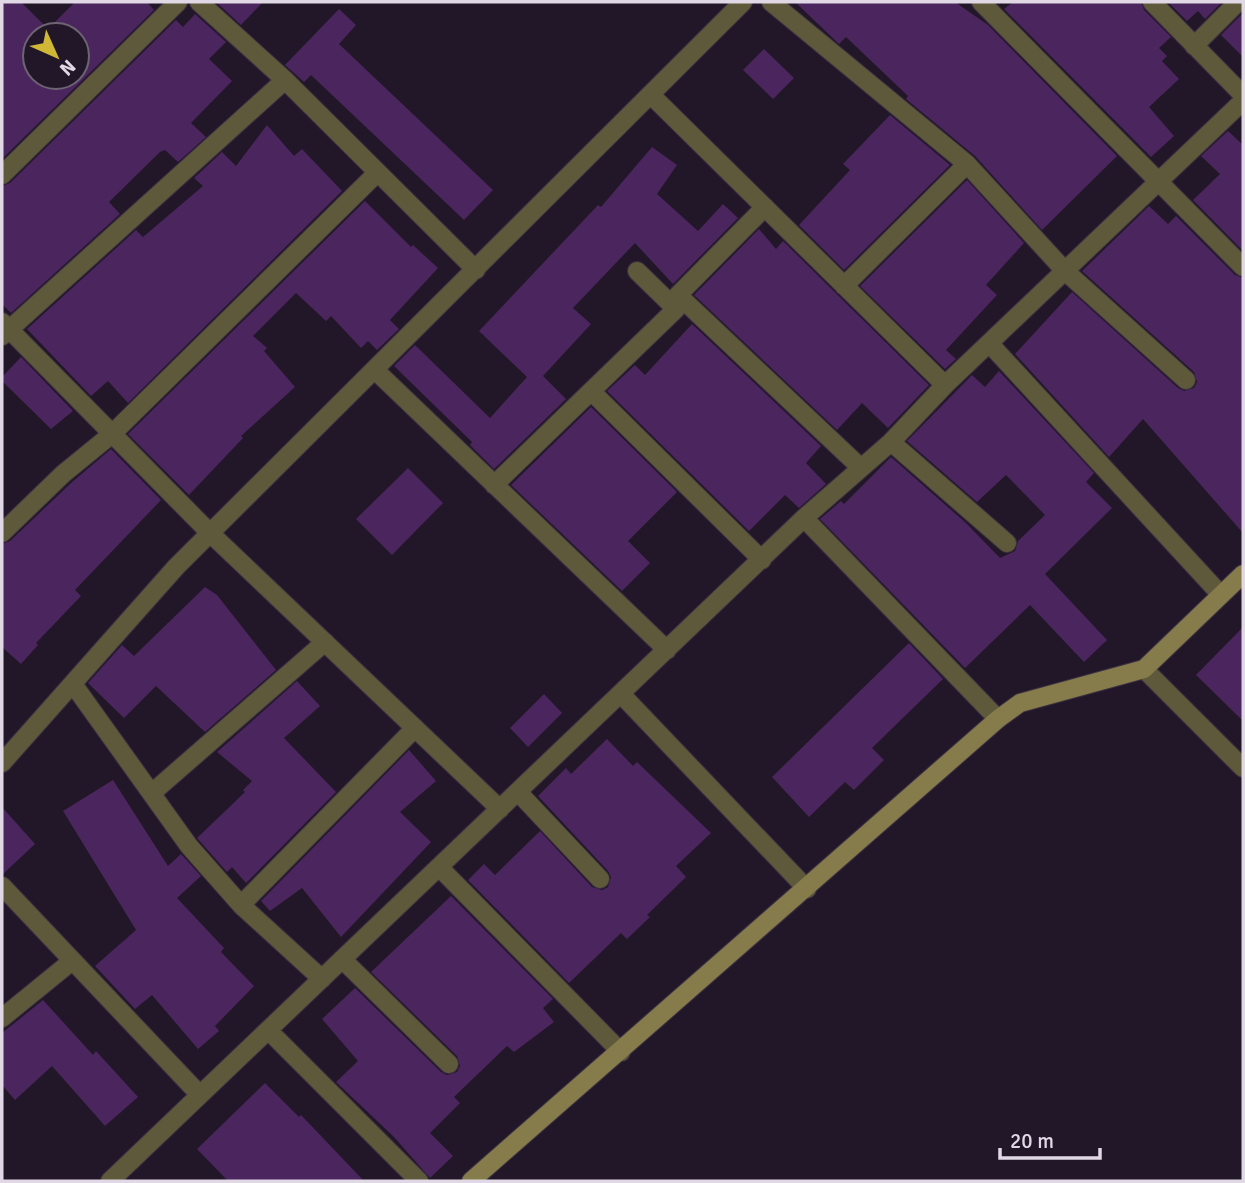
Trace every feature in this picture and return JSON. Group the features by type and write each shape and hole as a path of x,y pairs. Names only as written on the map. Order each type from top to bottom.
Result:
{"street":[{"path":"2,175 178,2"},
{"path":"199,2 285,80 476,270"},
{"path":"2,763 210,533 743,2"},
{"path":"771,2 967,164 1065,271 1186,380"},
{"path":"981,2 1243,267"},
{"path":"1152,2 1243,95"},
{"path":"1194,46 1238,2"},
{"path":"285,80 4,329 210,533 500,809"},
{"path":"651,95 945,386"},
{"path":"110,1181 804,518 891,442 989,343 1243,101"},
{"path":"844,286 967,164"},
{"path":"2,533 63,474 113,435 377,173"},
{"path":"494,485 591,391 765,207"},
{"path":"637,271 677,302 860,467"},
{"path":"989,343 1221,595"},
{"path":"375,370 667,650"},
{"path":"591,391 762,560"},
{"path":"891,442 1007,543"},
{"path":"804,518 998,719"},
{"path":"471,1181 998,719 1020,703 1144,669 1243,573"},
{"path":"153,792 325,642"},
{"path":"1144,669 1243,768"},
{"path":"72,684 153,792 189,846 241,905 322,979"},
{"path":"621,694 807,889"},
{"path":"241,905 415,728"},
{"path":"518,792 600,879"},
{"path":"439,867 621,1052"},
{"path":"2,887 200,1095"},
{"path":"342,959 449,1064"},
{"path":"2,1018 72,961"},
{"path":"268,1030 419,1181"}],"building":[{"path":"2,2 21,2 40,21 21,21 21,91 71,91 2,159"},
{"path":"75,2 147,2 154,10 91,72 91,21 56,21"},
{"path":"216,2 263,2 241,25"},
{"path":"795,2 955,2 988,25 1117,156 1042,230 975,156 906,99 908,96 846,37 839,44"},
{"path":"1013,2 1141,2 1144,10 1171,37 1159,48 1167,56 1162,61 1179,79 1149,107 1174,136 1151,157 1004,9"},
{"path":"1168,2 1222,2 1205,19 1198,11 1187,21"},
{"path":"339,9 356,25 339,44 493,190 464,220 311,75 304,82 285,65"},
{"path":"1243,13 1243,57 1221,35"},
{"path":"195,14 226,42 209,59 232,81 191,123 206,137 178,162 165,150 160,152 109,202 120,214 11,313 2,304 2,186 10,183 176,20 183,27"},
{"path":"764,49 794,78 773,99 743,70"},
{"path":"890,115 950,165 844,270 799,225 850,170 843,164"},
{"path":"267,125 294,156 302,149 342,191 128,403 108,381 91,396 27,329 136,230 143,237 203,186 194,178 222,152 236,166"},
{"path":"1228,131 1243,145 1243,251 1193,200 1220,174 1201,156"},
{"path":"652,147 677,165 657,194 698,231 723,204 738,218 673,284 635,243 573,308 591,324 543,376 566,399 494,469 470,445 472,442 394,366 415,345 490,418 527,377 479,331 598,205 601,207"},
{"path":"967,180 1024,243 986,285 997,295 946,350 956,359 945,369 860,286"},
{"path":"365,201 411,247 413,245 438,268 390,320 399,329 377,350 368,341 361,348 331,316 326,321 296,293 253,336 267,348 264,351 295,387 241,436 243,438 189,495 128,434"},
{"path":"1149,206 1168,224 1176,216 1235,275 1243,278 1243,533 1143,419 1109,457 1015,354 1072,292 1178,388 1184,391 1194,388 1197,382 1194,372 1082,271"},
{"path":"759,229 776,249 783,241 929,385 888,428 862,403 837,430 694,295"},
{"path":"692,324 821,446 806,463 826,484 799,508 785,495 749,531 607,391 635,365 645,375"},
{"path":"21,357 73,411 51,429 2,381 2,377"},
{"path":"999,371 1094,473 1086,482 1112,508 1045,574 1107,640 1084,662 1030,605 965,668 820,519 841,501 844,504 891,457 966,523 1000,558 1015,551 1018,541 1045,515 1006,475 977,502 907,441 972,375 985,387"},
{"path":"591,407 677,492 628,541 650,563 622,591 511,485"},
{"path":"111,449 161,500 75,590 81,596 36,643 38,645 21,664 2,647 2,544 10,541"},
{"path":"408,468 443,503 392,555 356,519"},
{"path":"205,587 217,595 276,670 205,732 156,686 124,718 88,683 122,645 134,656"},
{"path":"1243,627 1243,721 1196,675"},
{"path":"909,643 943,679 872,748 884,760 854,790 845,782 809,817 772,777"},
{"path":"297,681 320,706 284,738 336,792 246,883 232,867 227,872 197,838 245,792 243,790 252,781 217,752"},
{"path":"544,694 562,713 528,747 510,728"},
{"path":"607,739 633,766 637,762 711,833 676,866 686,877 647,915 650,917 627,939 621,933 569,983 468,880 484,864 495,875 540,831 592,887 602,890 608,887 611,877 608,871 538,796 566,768 571,774"},
{"path":"409,750 436,781 400,812 431,842 341,937 302,888 270,911 261,901"},
{"path":"113,780 168,866 181,854 201,876 177,898 224,948 221,952 254,986 215,1026 219,1031 198,1049 152,995 135,1009 95,966 136,930 63,811"},
{"path":"2,807 35,844 2,875"},
{"path":"451,896 553,999 543,1008 554,1022 514,1052 507,1046 454,1097 460,1103 430,1133 453,1156 430,1178 394,1137 336,1082 358,1061 322,1019 355,988 441,1072 447,1075 457,1072 460,1066 457,1056 371,972"},
{"path":"43,1000 93,1055 96,1051 138,1097 105,1126 52,1066 15,1100 2,1085 2,1033"},
{"path":"265,1083 299,1117 301,1115 364,1181 228,1181 197,1149"}]}
